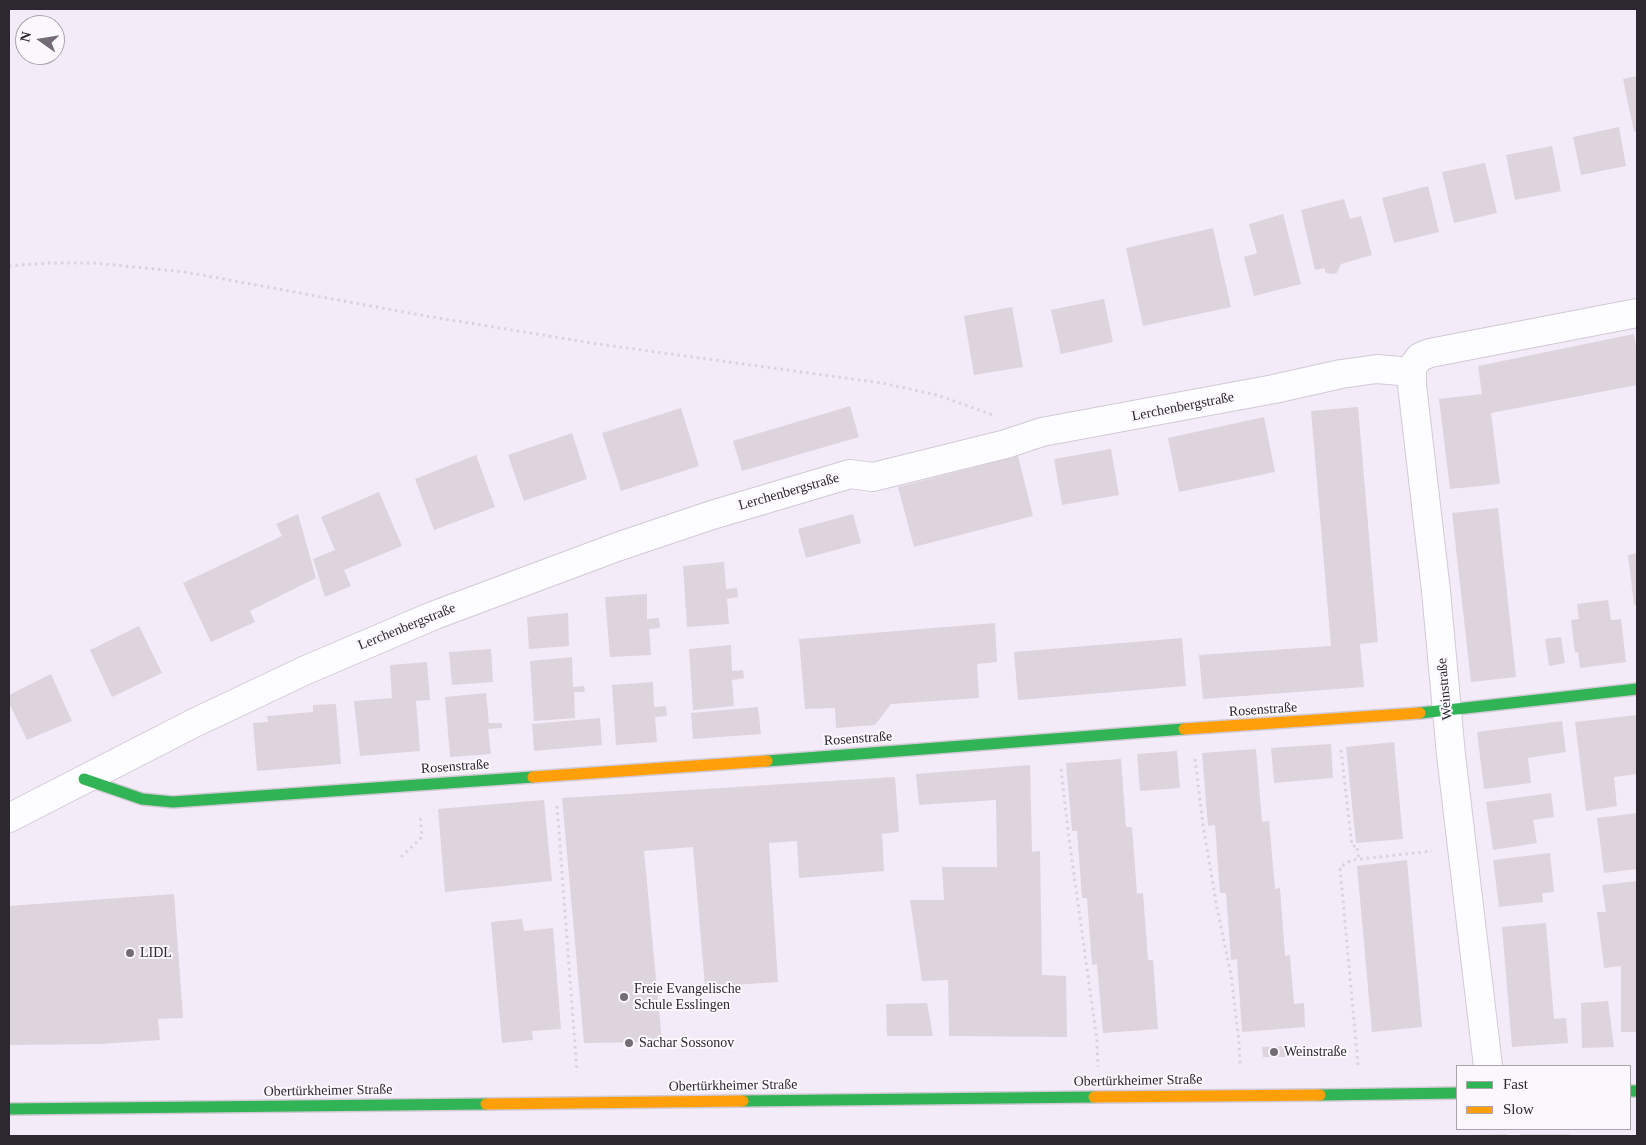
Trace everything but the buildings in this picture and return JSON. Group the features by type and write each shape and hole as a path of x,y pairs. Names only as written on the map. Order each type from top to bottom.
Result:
{"street":[{"path":"1412,372 1413,366 1420,357 1430,353 1637,313"},
{"name":"Lerchenbergstraße","path":"9,818 194,723 306,670 435,615 608,550 712,515 850,474 873,477 1006,444 1033,435 1274,389 1341,374 1384,369 1412,372"},
{"name":"Weinstraße","path":"1412,372 1488,1065"},
{"name":"Rosenstraße","path":"84,780 142,799 161,802 554,776 1058,738 1338,720 1448,711 1637,689"},
{"name":"Obertürkheimer Straße","path":"9,1109 1456,1093"}],"path":[{"path":"9,266 49,263 94,263 185,272 426,316 598,344 864,380 922,391 950,399 1023,426 1033,435"},
{"path":"1338,720 1352,846 1357,846 1359,859"},
{"path":"1193,729 1203,825 1216,908 1230,976 1239,1042 1241,1095"},
{"path":"1058,738 1068,831 1097,1041 1099,1096"},
{"path":"554,776 579,1102"},
{"path":"401,857 422,837 418,785"},
{"path":"1359,1094 1356,1040 1340,867 1352,860 1463,847"}],"traffic: fast":[{"path":"1420,713 1637,689"},
{"path":"767,761 1184,729"},
{"path":"84,779 142,799 173,802 533,777"},
{"path":"1631,1091 1637,1091"},
{"path":"1320,1095 1456,1093"},
{"path":"743,1101 1094,1097"},
{"path":"9,1109 486,1104"}],"traffic: slow":[{"path":"1184,729 1420,713"},
{"path":"533,777 767,761"},
{"path":"1094,1097 1320,1095"},
{"path":"486,1104 743,1101"}],"place":[{"name":"LIDL","path":"130,953"},
{"name":"Freie Evangelische Schule Esslingen","path":"624,997"},
{"name":"Sachar Sossonov","path":"629,1043"},
{"name":"Weinstraße","path":"1274,1052"}]}
